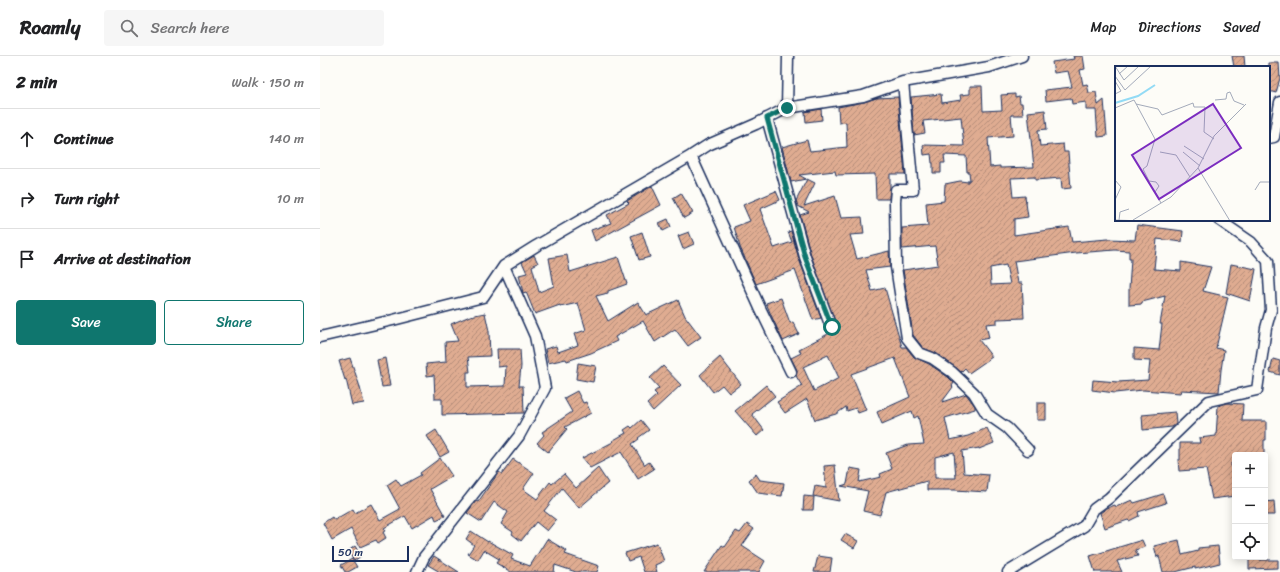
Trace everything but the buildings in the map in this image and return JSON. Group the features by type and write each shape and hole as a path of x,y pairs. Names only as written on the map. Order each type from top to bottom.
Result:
{"street":[{"path":"787,108 788,56"},
{"path":"320,337 483,297 504,266 536,246 708,145 787,108 863,96 903,82 989,67 1022,56"},
{"path":"903,82 913,190 896,190 895,208 896,268 907,338 919,353 932,358 952,372 974,393 987,414 1007,428 1028,450"},
{"path":"1270,138 1274,137 1280,102"},
{"path":"767,118 805,257 832,327"},
{"path":"691,156 760,308 791,372"},
{"path":"1008,572 1084,526 1094,509 1109,498 1209,401 1258,390 1266,328 1271,310 1268,261 1251,242 1220,221"},
{"path":"417,572 424,557 519,436 545,388 535,336 504,266"}],"route":[{"path":"787,108 767,118 805,257 832,327"}]}
